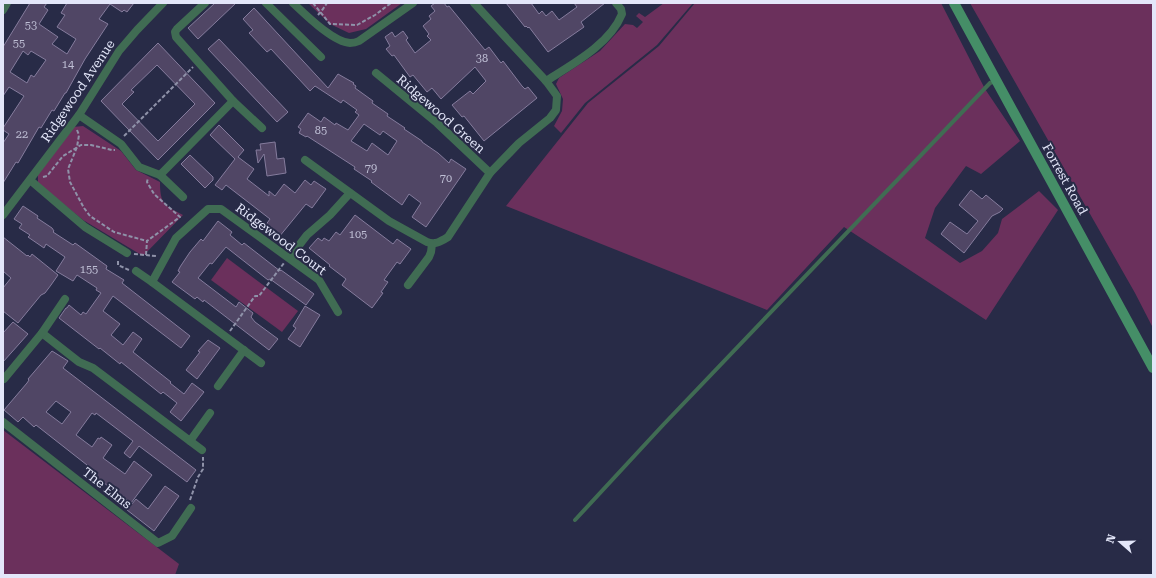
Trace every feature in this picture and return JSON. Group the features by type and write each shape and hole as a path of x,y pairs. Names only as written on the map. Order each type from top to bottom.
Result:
{"street":[{"path":"3,10 7,3"},
{"name":"Ridgewood Avenue","path":"3,215 77,118 119,51 161,3"},
{"path":"205,3 175,32 176,37 233,101 262,128"},
{"path":"266,3 321,57"},
{"path":"293,3 312,21 333,36 350,43 359,41 413,3"},
{"path":"305,160 389,221 427,242 432,244 438,243 448,237 490,173 519,143 550,118 556,110 557,96 546,81 474,3"},
{"path":"546,81 582,58 606,37 620,20 622,14 621,9 616,3"},
{"name":"Forrest Road","path":"954,3 1153,368"},
{"name":"Ridgewood Green","path":"376,73 437,123 490,173"},
{"path":"160,175 233,101"},
{"path":"77,118 121,144 139,167 160,175 183,197"},
{"path":"30,180 85,227 127,253"},
{"path":"289,257 307,235 330,215 350,193"},
{"name":"Ridgewood Court","path":"152,282 176,238 208,209 221,209 319,280 338,312"},
{"path":"408,285 429,257 432,244"},
{"path":"136,271 261,363"},
{"path":"3,379 42,333 65,299"},
{"path":"42,333 80,362 93,368 202,450"},
{"path":"218,386 244,350"},
{"path":"190,441 210,413"},
{"name":"The Elms","path":"3,422 158,543 172,536 191,508"}],"lane":[{"path":"575,520 663,425 990,83 996,81"}],"path":[{"path":"313,3 330,24 357,25 375,15 391,3"},
{"path":"312,21 327,3"},
{"path":"128,132 198,62"},
{"path":"77,118 79,135 77,147 68,169 70,182 84,208 90,216 114,232 147,241"},
{"path":"30,180 47,176 63,156 81,144 91,144 112,150 124,147"},
{"path":"146,255 147,241 180,217 154,194 147,182 149,171"},
{"path":"127,253 165,256"},
{"path":"226,336 256,296 259,296 289,257"},
{"path":"118,262 118,265 134,273 136,271"},
{"path":"191,508 188,504 198,477 203,469 202,450"}],"shaded area":[{"path":"308,3 402,3 366,29 349,33 330,24"},
{"path":"664,3 693,3 657,45 585,103 561,133 554,126 562,111 563,99 556,84 559,78 600,51 625,24 633,25 637,28 643,22 636,16 639,13 645,17"},
{"path":"695,3 941,3 985,89 1020,141 981,174 966,166 935,208 925,238 960,263 982,251 998,233 1002,219 1039,191 1058,210 986,320 844,227 767,310 506,206 588,103 659,46"},
{"path":"970,3 1153,3 1153,328 1135,293"},
{"path":"83,126 121,151 136,170 160,182 161,195 164,203 171,209 183,215 143,256 83,220 38,183 38,174 73,127"},
{"path":"227,258 298,311 282,332 211,280"},
{"path":"3,430 179,564 175,575 3,575"}],"building":[{"path":"30,3 47,3 44,7 48,10 39,24 58,37 52,44 67,54 76,39 57,27 65,15 61,13 67,3 134,3 127,12 124,10 122,12 110,4 99,19 108,24 85,59 66,93 54,111 52,110 41,128 39,127 18,163 16,162 3,183 3,143 9,134 3,130 3,128 24,96 9,87 3,96 3,47","holes":["23,51 28,55 31,51 46,60 34,77 31,75 27,83 10,72"]},
{"path":"215,3 236,3 198,39 188,28"},
{"path":"435,3 444,3 447,7 449,6 485,50 489,47 501,63 503,61 522,86 525,89 528,87 537,98 484,141 464,116 462,117 452,105 470,91 473,94 486,81 475,67 441,99 432,88 427,92 413,75 410,77 394,55 392,56 386,49 390,46 385,37 392,32 395,37 403,31 408,38 406,40 415,53 431,40 427,36 429,34 423,26 431,19 429,16 435,11 431,6"},
{"path":"506,3 531,3 539,14 542,11 546,16 552,11 559,20 577,7 574,3 605,3 581,22 584,27 548,52 529,27 525,27"},
{"path":"254,8 328,88 338,74 354,83 353,84 356,86 355,88 373,101 372,103 388,114 387,116 438,153 449,163 451,159 466,169 426,227 412,217 421,203 409,194 402,205 354,169 355,167 307,136 306,137 299,133 301,129 298,127 308,113 321,122 324,117 335,125 336,123 348,130 359,115 355,112 357,110 343,100 341,103 315,86 310,91 271,49 267,52 249,33 253,30 243,19","holes":["364,124 380,135 383,131 397,141 388,155 372,143 367,151 351,141"]},
{"path":"219,39 288,112 277,122 208,49"},
{"path":"158,43 215,103 158,160 101,101","holes":["157,65 195,104 158,141 122,104 134,92 131,90"]},
{"path":"219,125 244,150 238,157 254,169 247,179 269,196 269,191 275,196 284,184 295,193 305,180 311,185 314,181 326,189 312,208 306,204 279,237 265,226 270,219 226,185 222,190 215,185 235,159 210,135"},
{"path":"275,142 277,159 284,158 286,173 267,176 264,154 258,163 256,150 261,150 260,144"},
{"path":"190,155 213,177 213,180 205,188 181,164"},
{"path":"971,190 982,199 986,195 1003,209 992,216 964,253 941,234 950,222 967,234 978,221 959,205"},
{"path":"23,206 52,228 54,231 53,232 73,245 75,243 107,266 106,269 124,280 122,283 190,336 181,348 113,296 103,311 120,324 111,335 123,345 133,332 141,338 142,339 133,352 171,382 170,383 184,394 192,383 204,392 181,421 170,412 177,403 163,392 161,394 121,362 120,364 59,318 69,305 81,315 83,312 86,314 101,293 96,290 97,288 77,275 73,281 56,271 65,257 46,244 44,248 28,237 30,235 19,228 22,224 14,219"},
{"path":"355,215 393,244 397,239 411,249 400,264 397,262 384,280 388,282 381,292 383,293 372,308 342,285 346,279 309,248 318,238 322,241 324,238 329,241 336,232 340,235"},
{"path":"218,221 232,232 230,235 242,245 244,243 280,271 281,270 314,294 306,305 270,279 268,280 226,247 212,264 210,263 198,278 236,307 239,302 253,313 251,317 255,322 278,339 269,350 204,300 203,302 197,297 195,299 172,282 180,272 178,271 180,267 190,252 201,239 203,241"},
{"path":"3,237 27,256 28,255 30,257 32,254 58,275 45,293 41,295 18,323 3,311 3,288 11,278 3,271"},
{"path":"305,306 320,315 300,347 288,339 296,328 293,326"},
{"path":"13,322 28,334 3,362 3,333"},
{"path":"208,340 220,348 197,379 186,370 200,352 198,351"},
{"path":"52,351 68,361 63,368 196,470 187,482 139,446 130,458 124,453 133,441 96,413 95,415 92,413 76,435 92,447 98,438 100,439 101,437 112,445 103,458 125,474 134,461 152,475 131,503 88,471 86,467 87,465 36,425 34,427 23,417 18,422 4,410 27,383 29,380 28,379","holes":["56,401 71,412 62,424 46,412"]},
{"path":"165,486 179,496 154,531 127,510 136,499 148,509"}]}
